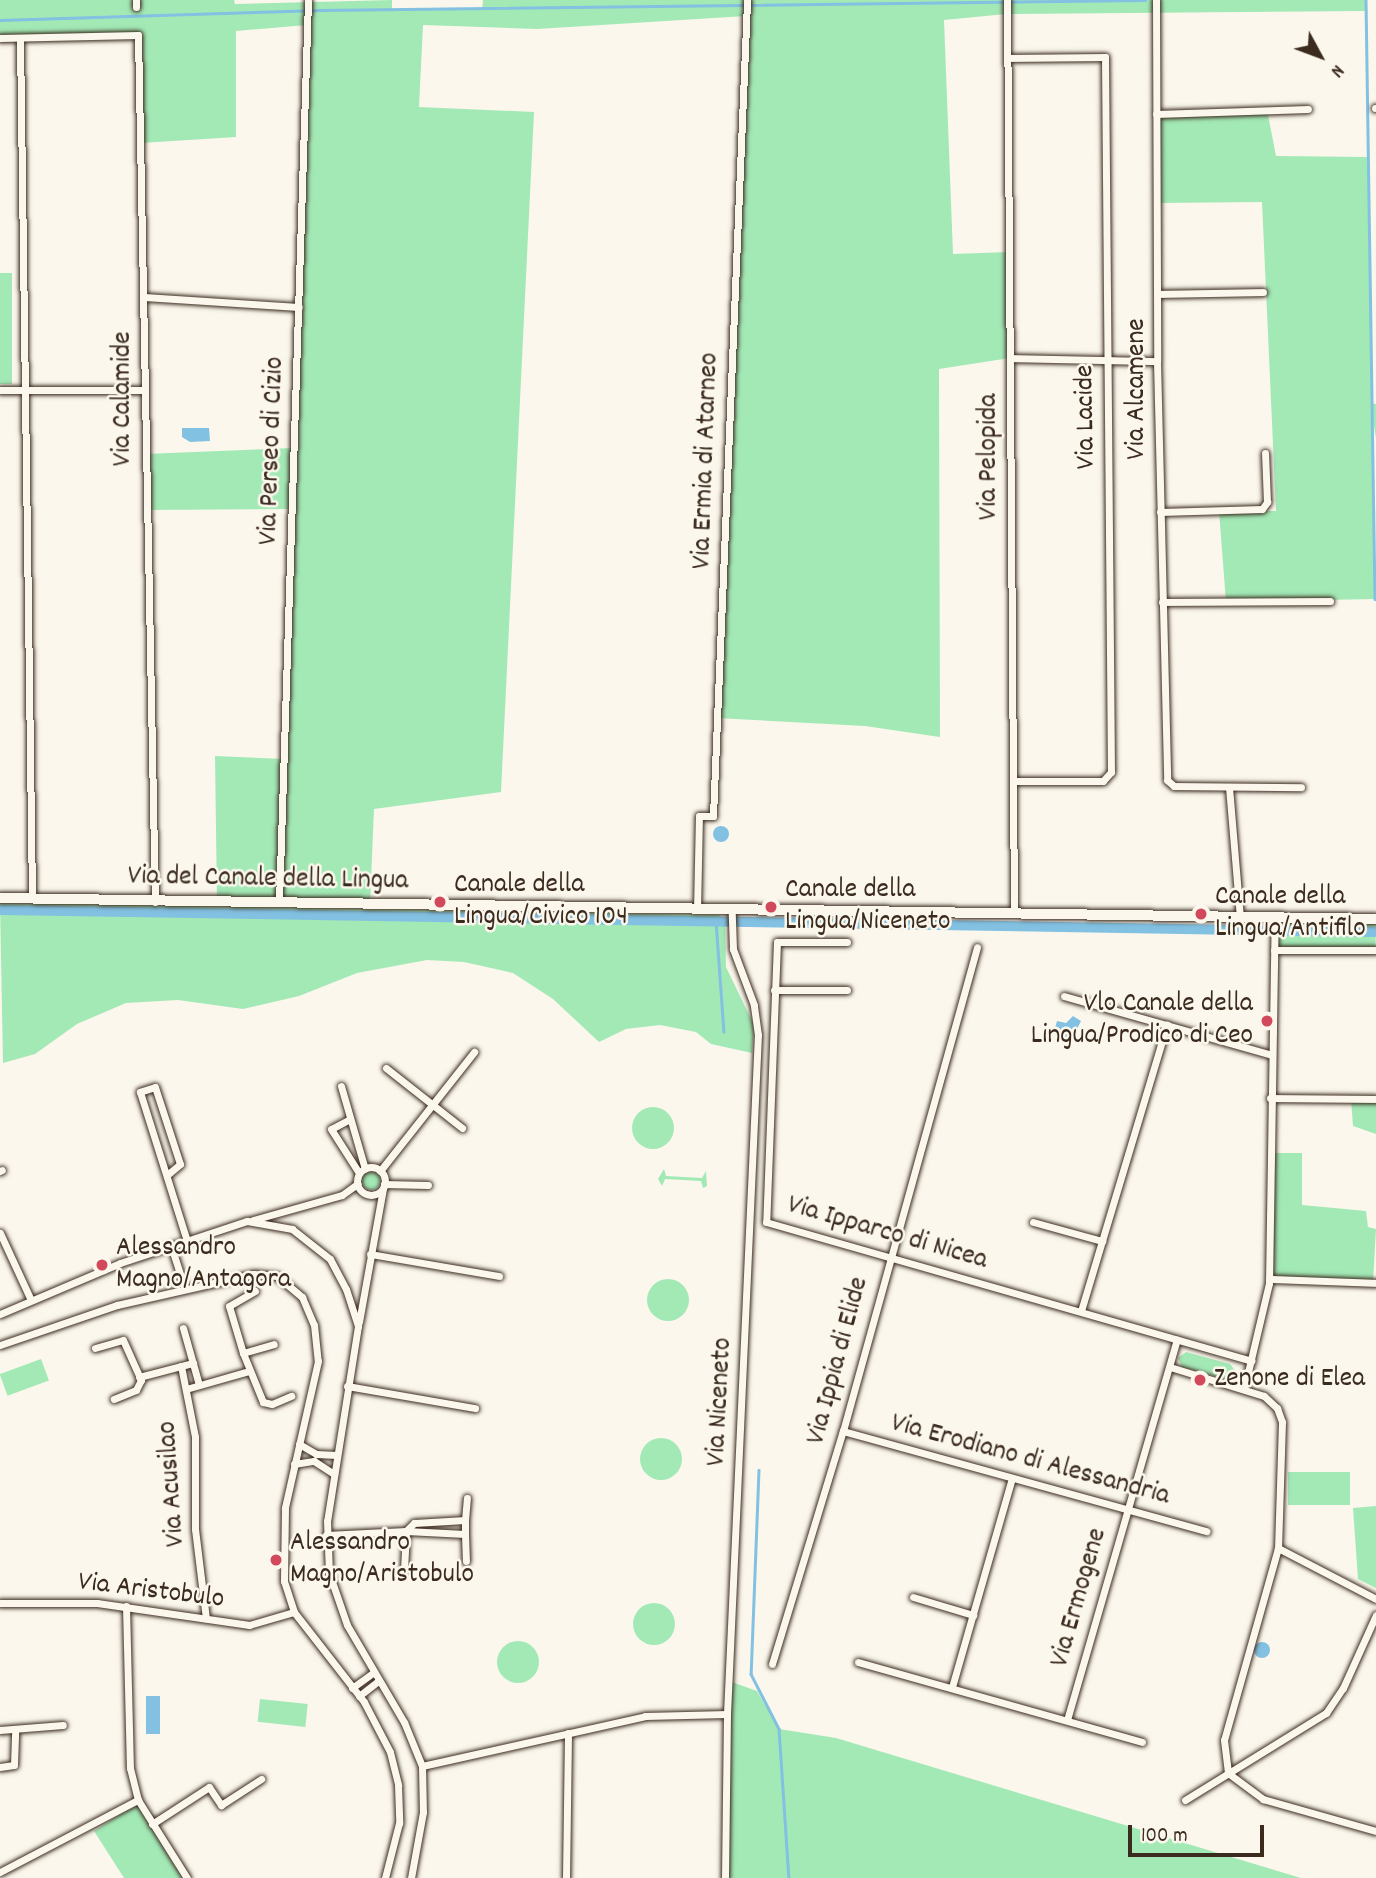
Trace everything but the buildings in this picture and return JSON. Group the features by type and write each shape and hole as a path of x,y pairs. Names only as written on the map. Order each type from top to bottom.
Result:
{"street":[{"name":"Via Ermia di Atarneo","path":"697,910 699,816 713,816 747,0"},
{"name":"Via Pelopida","path":"1007,0 1014,915"},
{"name":"Via Alcamene","path":"1156,0 1159,294 1157,360 1166,778 1172,786 1229,787"},
{"name":"Via Perseo di Cizio","path":"279,902 307,1"},
{"name":"Via Calamide","path":"0,38 138,35 155,902"},
{"path":"20,38 21,389 32,899"},
{"name":"Via Lacide","path":"1007,58 1105,57 1111,772 1103,781 1013,781"},
{"path":"1156,114 1308,109"},
{"path":"1159,294 1263,292"},
{"path":"144,297 299,307"},
{"path":"1010,358 1157,360"},
{"path":"0,390 143,390"},
{"path":"1160,512 1264,508 1265,453"},
{"path":"1162,602 1330,601"},
{"path":"1240,918 1229,787 1301,788"},
{"name":"Via del Canale della Lingua","path":"0,898 697,910 732,915 1014,915 1240,918 1275,921 1376,919"},
{"name":"Via Niceneto","path":"725,1878 727,1714 752,1220 757,1029 732,932 732,915"},
{"path":"1244,1389 1269,1279 1275,921"},
{"name":"Via Ipparco di Nicea","path":"847,942 777,942 766,1222 1252,1362"},
{"name":"Via Ippia di Elide","path":"772,1664 843,1431 889,1256 977,947"},
{"path":"1274,950 1376,950"},
{"path":"774,990 847,990"},
{"path":"1064,996 1272,1055"},
{"path":"1080,1311 1167,1025"},
{"path":"380,1171 474,1052"},
{"path":"386,1068 462,1128"},
{"path":"0,1314 171,1246 342,1195 357,1184 362,1171 341,1086"},
{"path":"167,1175 180,1164 155,1087 140,1093 187,1241"},
{"path":"1270,1098 1376,1099"},
{"path":"350,1119 331,1129 362,1171"},
{"path":"362,1171 380,1171"},
{"path":"380,1171 384,1186 347,1386 326,1535 335,1596 373,1673 408,1729 422,1766 423,1812 411,1878"},
{"path":"357,1184 371,1195 384,1186 428,1185"},
{"path":"752,1220 766,1222"},
{"path":"247,1222 286,1227 317,1246 339,1273 358,1326"},
{"path":"1033,1222 1102,1241"},
{"path":"0,1235 31,1300"},
{"path":"171,1246 185,1289"},
{"path":"370,1254 499,1276"},
{"path":"0,1345 89,1313 264,1273 282,1279 300,1294 313,1325 318,1361 294,1464 281,1558 294,1612 359,1696 385,1741 398,1785 397,1842 385,1878"},
{"path":"1269,1279 1376,1283"},
{"path":"255,1291 234,1299 229,1306 243,1353 263,1402 272,1404 291,1396"},
{"name":"Via Acusilao","path":"183,1328 199,1385"},
{"path":"95,1349 123,1340 139,1377"},
{"name":"Via Ermogene","path":"1067,1720 1177,1340"},
{"path":"243,1353 274,1345"},
{"name":"Via Acusilao","path":"114,1399 138,1388 139,1377 193,1363"},
{"name":"Via Acusilao","path":"181,1366 195,1437 195,1529 206,1618"},
{"path":"1170,1367 1268,1398 1281,1414 1278,1548 1224,1740 1228,1773 1263,1799 1376,1830"},
{"name":"Via Acusilao","path":"186,1389 250,1371"},
{"path":"347,1386 475,1408"},
{"name":"Via Erodiano di Alessandria","path":"843,1431 1012,1481 1206,1531"},
{"path":"299,1444 316,1454 337,1455"},
{"path":"294,1464 314,1461 334,1474"},
{"path":"952,1687 1012,1481"},
{"path":"466,1561 467,1498"},
{"path":"404,1571 405,1531 414,1523 465,1520"},
{"path":"326,1535 405,1531 465,1534"},
{"path":"1278,1548 1376,1599"},
{"path":"913,1597 973,1615"},
{"name":"Via Aristobulo","path":"0,1603 126,1606 255,1625 294,1612"},
{"path":"126,1606 130,1768 138,1800 187,1878"},
{"path":"1185,1800 1328,1710 1376,1615"},
{"path":"858,1662 1142,1742"},
{"path":"352,1688 373,1673"},
{"path":"359,1696 378,1681"},
{"path":"422,1766 645,1716 727,1714"},
{"path":"0,1730 63,1725"},
{"path":"0,1767 14,1765 15,1729"},
{"path":"566,1878 568,1733"},
{"path":"152,1824 209,1787 221,1805 261,1779"},
{"path":"0,1872 138,1800"}],"green space":[{"path":"0,0 234,0 235,4 392,0 392,10 482,10 483,0 1366,0 1366,11 1006,14 944,20 953,254 1009,252 1010,358 939,369 940,737 865,726 717,718 746,16 537,29 423,25 419,107 534,112 501,792 374,809 370,904 217,902 215,756 284,759 292,509 146,510 145,454 294,448 307,25 236,31 236,137 141,143 138,35 0,38"},
{"path":"1267,110 1276,156 1368,157 1372,403 1376,404 1376,438 1372,414 1375,599 1226,602 1219,511 1276,511 1262,202 1158,203 1156,114"},
{"path":"0,273 12,273 12,384 0,384"},
{"path":"0,903 719,915 725,920 726,967 754,1025 752,1053 711,1044 696,1032 660,1025 626,1029 599,1042 553,999 513,973 464,962 427,960 357,973 299,996 243,1009 178,1000 126,1003 77,1024 35,1054 3,1063"},
{"path":"1275,919 1376,921 1375,952 1274,950"},
{"path":"1351,1099 1376,1099 1376,1134 1353,1126"},
{"path":"653,1107 668,1113 674,1128 668,1143 653,1149 638,1143 632,1128 638,1113"},
{"path":"1270,1153 1302,1153 1302,1205 1366,1211 1368,1227 1376,1229 1373,1282 1269,1279"},
{"path":"664,1169 666,1176 702,1178 706,1171 707,1186 703,1188 701,1181 665,1179 662,1186 658,1179"},
{"path":"371,1172 377,1175 380,1181 377,1187 371,1190 365,1187 362,1181 365,1175"},
{"path":"668,1279 683,1285 689,1300 683,1315 668,1321 653,1315 647,1300 653,1285"},
{"path":"1186,1352 1230,1364 1238,1374 1229,1380 1182,1367 1178,1358"},
{"path":"41,1359 49,1381 8,1396 0,1374"},
{"path":"661,1438 676,1444 682,1459 676,1474 661,1480 646,1474 640,1459 646,1444"},
{"path":"1288,1472 1350,1472 1350,1505 1288,1505"},
{"path":"1376,1506 1376,1588 1358,1579 1353,1508"},
{"path":"654,1603 669,1609 675,1624 669,1639 654,1645 639,1639 633,1624 639,1609"},
{"path":"518,1641 533,1647 539,1662 533,1677 518,1683 503,1677 497,1662 503,1647"},
{"path":"729,1681 757,1691 779,1729 836,1738 1301,1878 725,1878"},
{"path":"260,1699 308,1704 305,1727 258,1722"},
{"path":"137,1804 183,1878 124,1878 94,1831"}],"water":[{"path":"182,428 209,428 210,441 190,442 182,437"},
{"path":"721,826 727,828 727,840 721,842 715,840 713,834 715,828"},
{"path":"1073,1016 1081,1021 1072,1039 1060,1037 1054,1032 1057,1021 1066,1023"},
{"path":"1262,1642 1270,1650 1262,1658 1254,1650"},
{"path":"146,1696 160,1696 160,1734 146,1734"}],"waterway":[{"path":"0,20 320,10 1145,0"},
{"path":"1366,0 1375,599"},
{"path":"0,910 1376,932"},
{"path":"716,921 724,1032"},
{"path":"759,1470 751,1674 779,1729 789,1878"}],"place":[{"name":"Canale della Lingua/Civico 104","path":"440,902"},
{"name":"Canale della Lingua/Niceneto","path":"771,907"},
{"name":"Canale della Lingua/Antifilo","path":"1201,914"},
{"name":"Vlo Canale della Lingua/Prodico di Ceo","path":"1267,1021"},
{"name":"Alessandro Magno/Antagora","path":"102,1265"},
{"name":"Zenone di Elea","path":"1200,1380"},
{"name":"Alessandro Magno/Aristobulo","path":"276,1560"}]}
